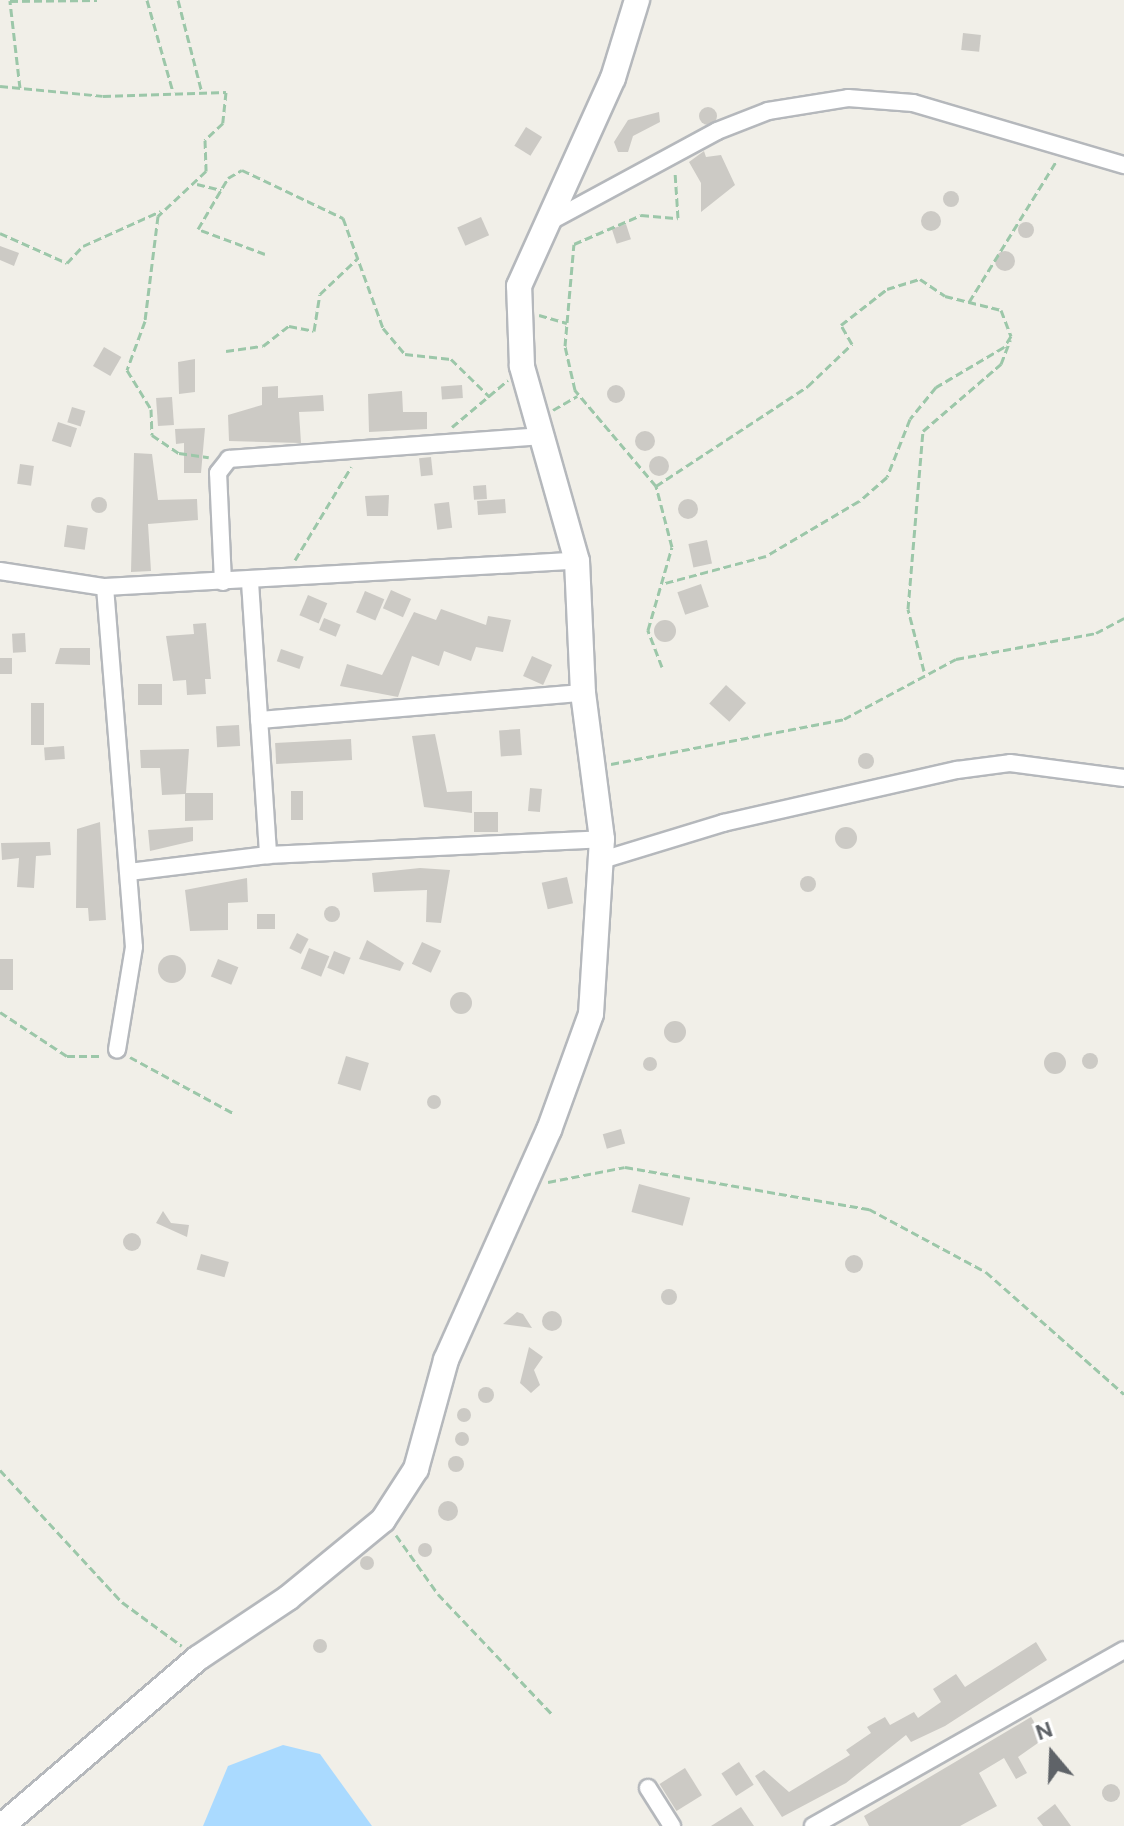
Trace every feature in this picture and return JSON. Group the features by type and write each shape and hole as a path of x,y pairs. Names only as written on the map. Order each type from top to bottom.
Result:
{"main road":[{"path":"2,1826 198,1658 288,1598 383,1520 416,1469 446,1360 524,1183 591,1014 602,849 596,766 583,693 577,561 522,366 519,286 613,78 637,0"}],"street":[{"path":"549,222 673,152 768,111 883,97 1124,165"},
{"path":"223,582 218,473 229,459 541,425"},
{"path":"0,571 105,587 250,582 577,561"},
{"path":"250,582 268,855"},
{"path":"105,587 134,947 117,1050"},
{"path":"259,720 583,693"},
{"path":"129,872 268,855 602,849 957,770 1010,763 1124,778"},
{"path":"813,1826 1124,1650"},
{"path":"648,1788 672,1826"}],"path":[{"path":"20,89 10,1 97,0"},
{"path":"147,0 173,93"},
{"path":"178,0 202,93"},
{"path":"0,86 20,89 226,92 223,123 205,140 206,171 197,184 161,211 83,246 67,263 0,233"},
{"path":"969,302 999,243 1063,150"},
{"path":"662,667 648,630 665,583 672,547 656,486 579,395 565,346 577,239 641,215 678,218 673,152"},
{"path":"265,254 198,229 228,178 251,171 343,218 383,328 405,354 451,359 490,397"},
{"path":"197,184 222,190"},
{"path":"161,211 146,276 145,321 127,370 151,409 152,435 179,453 229,459"},
{"path":"226,351 263,346 289,326 314,331 320,294 357,259"},
{"path":"656,486 808,386 852,344 841,325 887,289 920,279 969,302 1001,310 1011,336 1001,364 923,431 908,609 924,673"},
{"path":"520,312 568,323"},
{"path":"665,583 766,556 859,501 896,465 910,419 928,395 1011,336"},
{"path":"541,425 579,395"},
{"path":"596,766 844,719 924,673 1007,644 1096,633 1124,618"},
{"path":"524,1183 577,1181 625,1167 869,1209 986,1272 1124,1394"},
{"path":"0,1470 122,1602 198,1658"},
{"path":"383,1520 438,1594 553,1715"}],"water":[{"path":"283,1745 320,1754 372,1826 203,1826 228,1766"}],"building":[{"path":"963,33 981,35 979,52 961,50"},
{"path":"708,107 717,116 708,125 699,116"},
{"path":"659,112 660,122 633,136 628,152 618,152 614,142 628,120"},
{"path":"526,127 542,137 530,156 514,146"},
{"path":"704,151 706,157 721,155 735,185 701,212 701,183 689,162"},
{"path":"951,191 957,193 957,205 951,207 945,205 943,199 945,193"},
{"path":"931,211 938,214 941,221 938,228 931,231 924,228 921,221 924,214"},
{"path":"481,217 489,235 465,246 457,228"},
{"path":"1023,222 1029,222 1034,230 1032,236 1023,238 1018,233 1018,227"},
{"path":"626,224 631,239 617,244 612,229"},
{"path":"0,246 19,253 14,266 0,260"},
{"path":"1005,251 1012,254 1015,261 1012,268 1005,271 998,268 995,261 998,254"},
{"path":"104,347 121,357 110,376 93,366"},
{"path":"195,359 195,392 179,394 178,362"},
{"path":"462,385 463,398 442,399 441,386"},
{"path":"612,385 620,385 625,394 623,401 612,403 607,398 607,390"},
{"path":"278,386 278,398 323,395 324,411 299,412 301,443 229,441 228,415 262,405 262,387"},
{"path":"402,391 403,412 427,412 427,429 369,432 368,394"},
{"path":"172,397 174,425 158,426 156,398"},
{"path":"72,407 85,411 81,426 67,422"},
{"path":"58,422 77,428 71,447 52,441"},
{"path":"205,428 201,473 184,473 184,443 176,444 175,429"},
{"path":"645,431 652,434 655,441 652,448 645,451 638,448 635,441 638,434"},
{"path":"134,453 152,454 158,500 197,499 198,520 148,524 151,571 131,572"},
{"path":"659,456 666,459 669,466 666,473 659,476 652,473 649,466 652,459"},
{"path":"431,457 433,475 421,476 419,458"},
{"path":"20,464 34,466 31,486 17,484"},
{"path":"486,485 487,499 474,500 473,486"},
{"path":"389,495 388,516 367,516 365,496"},
{"path":"96,497 102,497 107,505 105,511 96,513 91,508 91,502"},
{"path":"505,499 506,513 478,515 477,501"},
{"path":"684,499 692,499 698,509 692,519 684,519 678,513 678,505"},
{"path":"449,502 452,528 437,530 434,504"},
{"path":"67,525 88,528 85,550 64,547"},
{"path":"707,540 712,563 693,567 688,544"},
{"path":"701,584 709,607 685,615 677,592"},
{"path":"391,590 411,599 403,617 383,608"},
{"path":"365,591 384,599 375,620 356,612"},
{"path":"308,595 327,603 319,623 299,615"},
{"path":"441,609 486,625 488,616 511,620 503,652 476,647 471,661 444,651 439,666 412,656 398,697 340,686 347,664 382,675 414,612 436,620"},
{"path":"324,618 341,625 336,637 319,630"},
{"path":"665,620 673,623 676,631 673,639 665,642 657,639 654,631 657,623"},
{"path":"206,623 211,679 205,679 206,694 187,695 186,680 173,681 166,636 194,634 193,624"},
{"path":"25,633 26,652 13,653 12,634"},
{"path":"60,648 90,648 90,665 55,664"},
{"path":"281,649 304,657 299,669 277,661"},
{"path":"532,656 552,665 543,685 523,676"},
{"path":"0,658 12,658 12,674 0,674"},
{"path":"138,684 162,684 162,705 138,705"},
{"path":"726,685 746,703 729,722 709,704"},
{"path":"31,703 44,703 44,745 31,745"},
{"path":"239,725 240,746 217,747 216,726"},
{"path":"520,729 522,755 501,756 499,730"},
{"path":"435,734 447,792 472,791 472,813 424,807 412,736"},
{"path":"351,739 352,760 276,764 275,743"},
{"path":"64,746 65,759 45,760 44,747"},
{"path":"189,749 186,793 213,793 213,820 185,821 185,794 162,795 160,768 141,768 140,750"},
{"path":"863,753 869,753 874,761 872,767 863,769 858,764 858,758"},
{"path":"530,788 542,789 540,812 528,811"},
{"path":"291,791 303,791 303,820 291,820"},
{"path":"474,812 498,812 498,832 474,832"},
{"path":"100,822 106,920 89,921 88,908 76,908 77,829"},
{"path":"193,827 193,841 150,851 148,830"},
{"path":"846,827 854,830 857,838 854,846 846,849 838,846 835,838 838,830"},
{"path":"50,842 51,855 36,856 34,888 17,887 19,858 2,860 1,843"},
{"path":"420,868 450,870 441,923 426,922 427,890 374,892 372,873"},
{"path":"805,876 811,876 816,884 814,890 805,892 800,887 800,881"},
{"path":"567,877 573,903 548,909 542,883"},
{"path":"247,878 248,902 228,903 228,930 190,931 185,890"},
{"path":"332,906 340,914 332,922 324,914"},
{"path":"257,914 275,914 275,929 257,929"},
{"path":"297,933 309,939 301,954 289,948"},
{"path":"367,940 404,963 400,971 359,959"},
{"path":"422,942 441,951 431,973 412,964"},
{"path":"309,948 329,956 321,977 301,968"},
{"path":"334,951 351,958 344,974 327,968"},
{"path":"172,955 182,959 186,969 182,979 172,983 162,979 158,969 162,959"},
{"path":"0,959 13,959 13,990 0,990"},
{"path":"218,959 238,967 231,985 211,977"},
{"path":"461,992 469,995 472,1003 469,1011 461,1014 453,1011 450,1003 453,995"},
{"path":"675,1021 683,1024 686,1032 683,1040 675,1043 667,1040 664,1032 667,1024"},
{"path":"1055,1052 1063,1055 1066,1063 1063,1071 1055,1074 1047,1071 1044,1063 1047,1055"},
{"path":"1087,1053 1093,1053 1098,1061 1096,1067 1087,1069 1082,1064 1082,1058"},
{"path":"346,1056 369,1063 360,1091 338,1084"},
{"path":"650,1057 657,1064 650,1071 643,1064"},
{"path":"434,1095 441,1102 434,1109 427,1102"},
{"path":"621,1129 625,1143 607,1149 603,1134"},
{"path":"639,1184 690,1198 683,1226 631,1212"},
{"path":"163,1211 171,1223 189,1225 187,1237 156,1223"},
{"path":"132,1233 141,1242 132,1251 123,1242"},
{"path":"201,1254 229,1262 224,1277 197,1269"},
{"path":"854,1255 863,1264 854,1273 845,1264"},
{"path":"666,1289 672,1289 677,1297 675,1303 666,1305 661,1300 661,1294"},
{"path":"552,1311 559,1314 562,1321 559,1328 552,1331 545,1328 542,1321 545,1314"},
{"path":"517,1312 523,1314 532,1328 503,1324"},
{"path":"529,1347 543,1357 534,1370 540,1385 531,1393 520,1383"},
{"path":"483,1387 489,1387 494,1395 492,1401 483,1403 478,1398 478,1392"},
{"path":"464,1408 471,1415 464,1422 457,1415"},
{"path":"462,1432 469,1439 462,1446 455,1439"},
{"path":"456,1456 464,1464 456,1472 448,1464"},
{"path":"448,1501 455,1504 458,1511 455,1518 448,1521 441,1518 438,1511 441,1504"},
{"path":"425,1543 432,1550 425,1557 418,1550"},
{"path":"367,1556 374,1563 367,1570 360,1563"},
{"path":"320,1639 327,1646 320,1653 313,1646"},
{"path":"1036,1642 1047,1660 945,1726 911,1742 906,1735 846,1783 782,1817 755,1776 764,1770 789,1792 850,1755 846,1750 871,1733 867,1727 885,1717 890,1725 914,1712 918,1718 941,1702 933,1689 956,1674 965,1687"},
{"path":"1031,1717 1045,1738 1018,1757 1027,1773 1016,1779 1004,1758 979,1773 997,1806 960,1826 869,1826 864,1816"},
{"path":"739,1762 754,1785 736,1796 721,1773"},
{"path":"685,1768 702,1795 677,1811 660,1784"},
{"path":"1107,1784 1115,1784 1120,1793 1118,1800 1107,1802 1102,1797 1102,1789"},
{"path":"1055,1804 1071,1826 1043,1826 1037,1818"},
{"path":"741,1807 754,1826 711,1826"}]}
